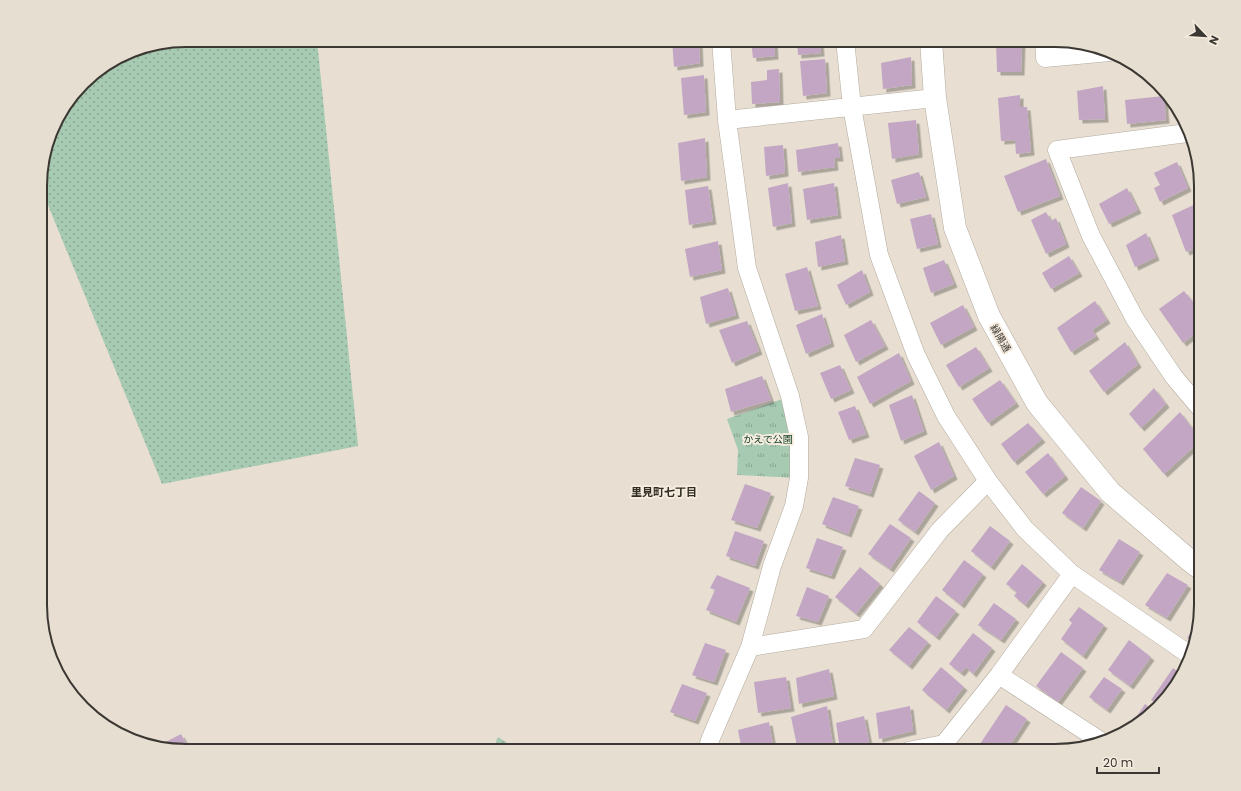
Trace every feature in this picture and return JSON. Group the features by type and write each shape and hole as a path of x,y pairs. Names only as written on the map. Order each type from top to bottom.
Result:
{"street":[{"path":"709,744 750,646 772,566 794,506 799,478 799,437 790,396 747,268 727,120 722,47"},
{"path":"846,47 852,107 878,255 916,355 946,416 988,481 1024,529 1072,574 1186,652"},
{"name":"緑陽通","path":"932,47 936,98 955,228 988,316 1038,403 1110,492 1194,564"},
{"path":"1044,47 1045,58 1095,53"},
{"path":"727,120 936,98"},
{"path":"1184,134 1057,150 1092,236 1135,319 1174,377 1194,401"},
{"path":"750,646 864,629 940,530 988,481"},
{"path":"947,744 1072,574"},
{"path":"999,675 1095,738"}],"green space":[{"path":"177,47 318,47 358,446 162,484 47,203 48,168 54,142 66,117 76,102 94,82 109,70 142,54"},
{"name":"かえで公園","path":"790,396 799,478 737,475 738,450 727,419"},
{"path":"498,737 509,744 495,744"}],"building":[{"path":"672,47 699,47 700,63 674,67"},
{"path":"752,47 774,47 775,56 753,58"},
{"path":"797,47 821,47 821,53 798,55"},
{"path":"996,47 1022,47 1021,72 997,72"},
{"path":"911,57 912,85 883,89 881,63"},
{"path":"825,59 827,93 803,96 800,61"},
{"path":"779,69 780,102 752,104 751,82 767,80 767,70"},
{"path":"704,75 706,112 684,115 681,78"},
{"path":"1103,86 1105,119 1079,120 1077,91"},
{"path":"1020,95 1020,107 1027,107 1031,152 1016,154 1015,140 1001,141 998,98"},
{"path":"1161,96 1164,101 1166,120 1127,124 1125,100"},
{"path":"916,120 919,154 892,159 888,123"},
{"path":"705,138 707,177 681,181 678,143"},
{"path":"838,143 840,158 834,158 835,167 798,172 796,150"},
{"path":"783,145 785,173 766,176 764,147"},
{"path":"1046,159 1060,196 1018,212 1004,176"},
{"path":"1177,162 1188,188 1160,202 1154,188 1160,185 1154,173"},
{"path":"919,172 926,197 897,204 891,180"},
{"path":"788,183 792,223 773,227 768,188"},
{"path":"834,183 838,215 807,220 803,189"},
{"path":"708,186 713,221 689,225 685,190"},
{"path":"1127,188 1138,210 1109,224 1099,204"},
{"path":"1194,205 1194,249 1186,252 1172,215"},
{"path":"1046,212 1051,221 1056,218 1066,244 1046,254 1031,220"},
{"path":"931,214 938,244 917,249 910,219"},
{"path":"1146,233 1156,257 1135,267 1126,245"},
{"path":"841,235 845,261 818,267 815,242"},
{"path":"718,241 722,270 690,277 685,249"},
{"path":"1069,256 1079,273 1051,289 1042,273"},
{"path":"944,260 954,284 931,293 923,268"},
{"path":"807,267 818,306 795,311 785,274"},
{"path":"862,270 870,292 846,305 837,285"},
{"path":"728,288 736,315 706,324 700,297"},
{"path":"1184,291 1194,303 1194,334 1183,343 1159,309"},
{"path":"1095,301 1107,320 1092,330 1096,336 1071,352 1057,328"},
{"path":"963,305 974,327 941,345 930,323"},
{"path":"822,314 831,343 806,354 796,325"},
{"path":"871,320 885,346 856,362 844,335"},
{"path":"747,321 759,351 732,363 719,330"},
{"path":"1125,342 1138,364 1104,392 1089,371"},
{"path":"976,347 989,368 959,387 946,365"},
{"path":"899,353 911,381 870,404 857,377"},
{"path":"840,365 851,390 831,399 820,373"},
{"path":"762,376 771,400 731,412 725,389"},
{"path":"1000,380 1016,403 988,423 972,399"},
{"path":"1154,388 1166,404 1141,428 1129,414"},
{"path":"912,395 924,431 901,441 889,405"},
{"path":"855,406 866,434 849,440 838,412"},
{"path":"1180,412 1194,431 1194,446 1164,474 1143,449"},
{"path":"1028,423 1042,439 1014,462 1001,444"},
{"path":"939,442 954,476 931,490 914,456"},
{"path":"1048,453 1065,476 1043,494 1025,472"},
{"path":"855,458 880,465 870,494 845,486"},
{"path":"745,484 771,493 757,528 731,520"},
{"path":"1081,487 1101,501 1083,528 1062,513"},
{"path":"919,491 935,503 915,532 898,520"},
{"path":"833,497 859,506 848,534 822,524"},
{"path":"890,524 911,538 890,569 868,554"},
{"path":"990,526 1010,541 991,567 971,551"},
{"path":"735,531 764,541 755,566 726,556"},
{"path":"817,538 843,547 831,576 806,568"},
{"path":"1119,539 1140,552 1120,582 1099,570"},
{"path":"964,560 983,574 961,605 942,590"},
{"path":"1022,564 1043,582 1025,605 1014,596 1017,592 1006,584"},
{"path":"860,567 880,584 856,614 835,597"},
{"path":"1167,573 1188,585 1167,618 1145,605"},
{"path":"717,575 750,588 736,622 706,610 715,590 710,588"},
{"path":"807,587 829,596 818,622 796,616"},
{"path":"936,596 956,611 936,637 917,622"},
{"path":"994,603 1016,619 1001,640 978,625"},
{"path":"1079,607 1104,625 1083,656 1061,639 1072,623 1069,620"},
{"path":"909,627 928,642 909,666 889,650"},
{"path":"1191,631 1189,639 1187,638"},
{"path":"973,633 992,648 973,674 966,667 961,673 949,664"},
{"path":"1129,640 1151,657 1130,686 1108,670"},
{"path":"705,643 726,650 714,682 692,675"},
{"path":"1061,652 1083,668 1058,702 1036,686"},
{"path":"941,667 964,687 946,710 922,690"},
{"path":"1173,668 1177,671 1171,682 1159,697 1154,702 1151,700"},
{"path":"829,669 834,696 799,704 796,678"},
{"path":"786,677 791,708 758,713 754,682"},
{"path":"1104,677 1122,689 1107,710 1089,697"},
{"path":"682,684 707,693 695,721 670,712"},
{"path":"1145,704 1149,707 1147,709 1136,718"},
{"path":"1006,705 1027,719 1011,744 980,744"},
{"path":"827,706 833,744 797,744 791,717"},
{"path":"910,706 913,731 879,739 876,713"},
{"path":"864,716 869,742 862,744 839,744 836,723"},
{"path":"769,722 773,744 741,744 738,730"},
{"path":"181,734 186,744 168,743 165,742"}],"district":[{"name":"里見町七丁目","path":"664,492"}]}
